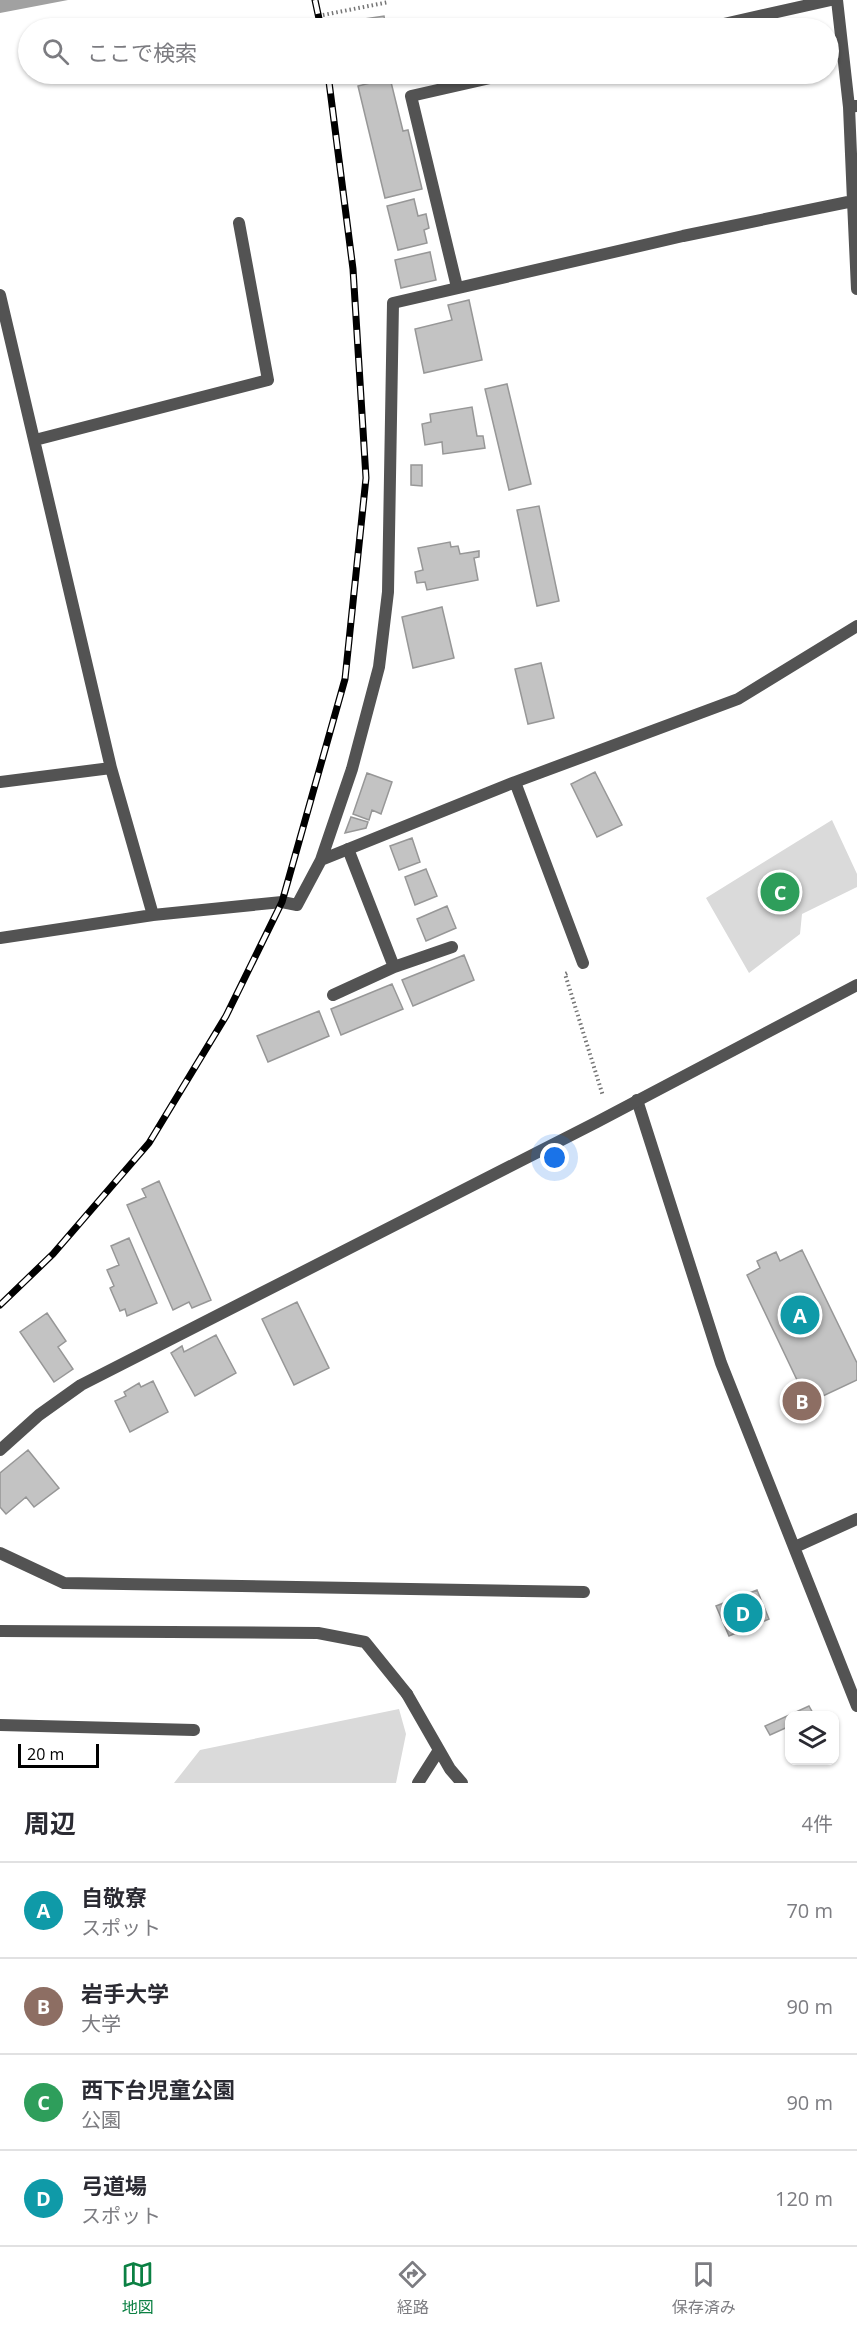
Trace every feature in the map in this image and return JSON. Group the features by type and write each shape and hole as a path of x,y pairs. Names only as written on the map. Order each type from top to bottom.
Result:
{"street":[{"path":"751,18 831,0"},
{"path":"837,0 853,106 853,201 857,289"},
{"path":"457,287 411,96 464,84"},
{"path":"0,938 153,915 282,902 297,905 321,860 352,769 380,667 388,592 393,303 853,201"},
{"path":"34,440 268,380 239,223"},
{"path":"0,295 111,768 153,915"},
{"path":"321,860 515,782 738,699 857,626"},
{"path":"0,782 111,768"},
{"path":"515,782 583,963"},
{"path":"348,849 394,967"},
{"path":"333,995 394,967 452,947"},
{"path":"0,1450 39,1415 81,1385 609,1115 857,985"},
{"path":"638,1100 721,1364 857,1706"},
{"path":"795,1547 857,1519"},
{"path":"0,1553 64,1583 584,1592"},
{"path":"0,1631 318,1633 365,1642 407,1694 438,1750 462,1783"},
{"path":"0,1725 194,1730"},
{"path":"418,1783 438,1750"}],"path":[{"path":"323,15 389,2"},
{"path":"583,963 565,974 609,1115"}],"shaded area":[{"path":"0,0 68,0 0,13"},
{"path":"832,820 857,874 857,887 802,914 800,934 749,973 706,898"},
{"path":"399,1709 406,1734 396,1783 174,1783 200,1750"}],"building":[{"path":"391,84 403,131 408,130 422,189 385,198 358,86"},
{"path":"414,199 418,216 426,214 429,228 424,230 427,243 398,250 387,206"},
{"path":"430,252 436,280 401,288 395,260"},
{"path":"469,300 482,360 424,373 415,329 452,320 448,305"},
{"path":"507,384 531,484 509,490 485,389"},
{"path":"472,407 477,436 483,436 485,448 443,454 442,442 425,445 422,424 431,422 430,414"},
{"path":"411,465 422,465 422,486 411,485"},
{"path":"539,506 559,601 537,606 517,510"},
{"path":"450,542 451,547 458,546 460,554 479,551 479,557 474,558 478,580 427,590 425,582 417,583 415,572 423,570 418,548"},
{"path":"442,607 454,658 413,668 402,617"},
{"path":"541,663 554,718 528,724 515,669"},
{"path":"595,772 622,825 597,837 571,784"},
{"path":"367,773 392,782 381,814 372,810 369,820 353,814"},
{"path":"351,817 368,822 366,828 345,833"},
{"path":"412,838 420,862 399,870 390,846"},
{"path":"426,869 437,896 415,905 405,877"},
{"path":"447,906 456,928 426,941 417,919"},
{"path":"464,955 474,980 413,1006 402,980"},
{"path":"392,984 403,1009 341,1035 331,1009"},
{"path":"319,1011 329,1036 268,1062 257,1036"},
{"path":"159,1181 211,1300 192,1308 189,1302 173,1310 127,1205 146,1197 142,1189"},
{"path":"129,1238 157,1303 127,1316 125,1309 120,1311 110,1288 114,1286 107,1270 119,1265 111,1246"},
{"path":"802,1250 857,1363 857,1380 808,1403 747,1275 760,1268 757,1261 776,1252 780,1261"},
{"path":"297,1302 329,1368 294,1385 262,1319"},
{"path":"47,1313 66,1341 58,1347 73,1369 54,1382 20,1332"},
{"path":"216,1335 236,1373 195,1396 171,1353 182,1346 184,1352"},
{"path":"153,1381 168,1412 130,1432 115,1401 126,1396 124,1392 139,1383 141,1387"},
{"path":"28,1450 59,1488 34,1507 26,1497 6,1514 0,1507 0,1473"},
{"path":"757,1590 769,1619 729,1636 716,1606"},
{"path":"809,1706 812,1711 798,1711"},
{"path":"785,1717 785,1728 770,1735 765,1726"}],"railway":[{"path":"315,0 319,18"},
{"path":"0,1305 53,1254 149,1143 226,1016 282,902 345,679 366,478 353,269 329,84"}],"place":[{"name":"西下台児童公園","path":"780,892"},
{"name":"自敬寮","path":"800,1315"},
{"name":"岩手大学","path":"802,1401"},
{"name":"弓道場","path":"743,1613"}]}
